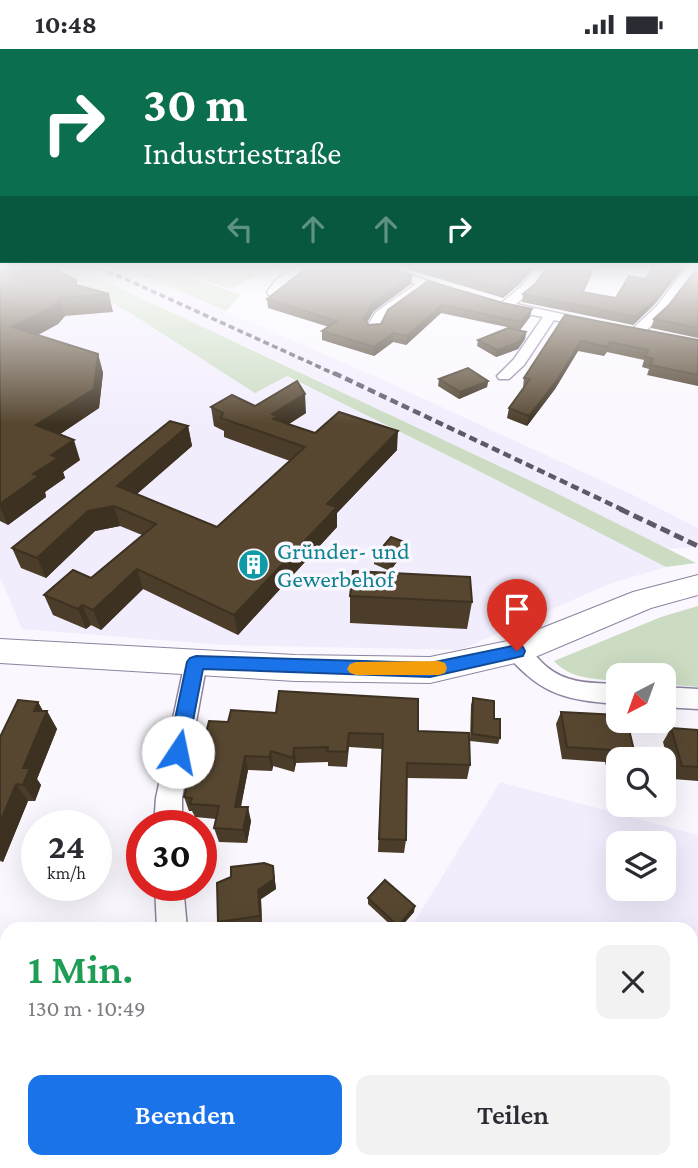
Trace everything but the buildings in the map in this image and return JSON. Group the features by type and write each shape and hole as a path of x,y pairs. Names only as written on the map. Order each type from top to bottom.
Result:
{"main road":[{"path":"0,651 295,668 430,670 517,651 643,599 698,585"}],"street":[{"path":"373,328 378,319"},
{"path":"504,376 519,362 548,319"},
{"path":"566,319 599,326"},
{"path":"647,319 629,332 658,338"},
{"path":"517,651 536,673 560,688 606,693"},
{"path":"169,810 196,662"},
{"path":"676,698 698,699"},
{"path":"170,901 172,922"}],"shaded area":[{"path":"0,319 143,319 286,376 666,567 609,584 460,650 221,645 22,629 0,577"},
{"path":"186,319 243,319 372,375 633,495 698,528 698,547 667,549"},
{"path":"500,782 606,810 606,817 631,817 698,835 698,922 414,922"}],"green space":[{"path":"140,319 186,319 552,491 696,563 666,567 287,376 255,393"},
{"path":"698,606 698,687 676,685 676,663 606,663 606,680 575,675 554,661 661,617"}],"railway":[{"path":"214,319 337,375"},
{"path":"334,373 623,510"},
{"path":"620,509 698,546"}],"slow traffic":[{"path":"356,669 439,668"}],"place":[{"name":"Gründer- und Gewerbehof","path":"254,564"}],"route":[{"path":"178,752 196,662 295,668 430,670 517,651"}]}
